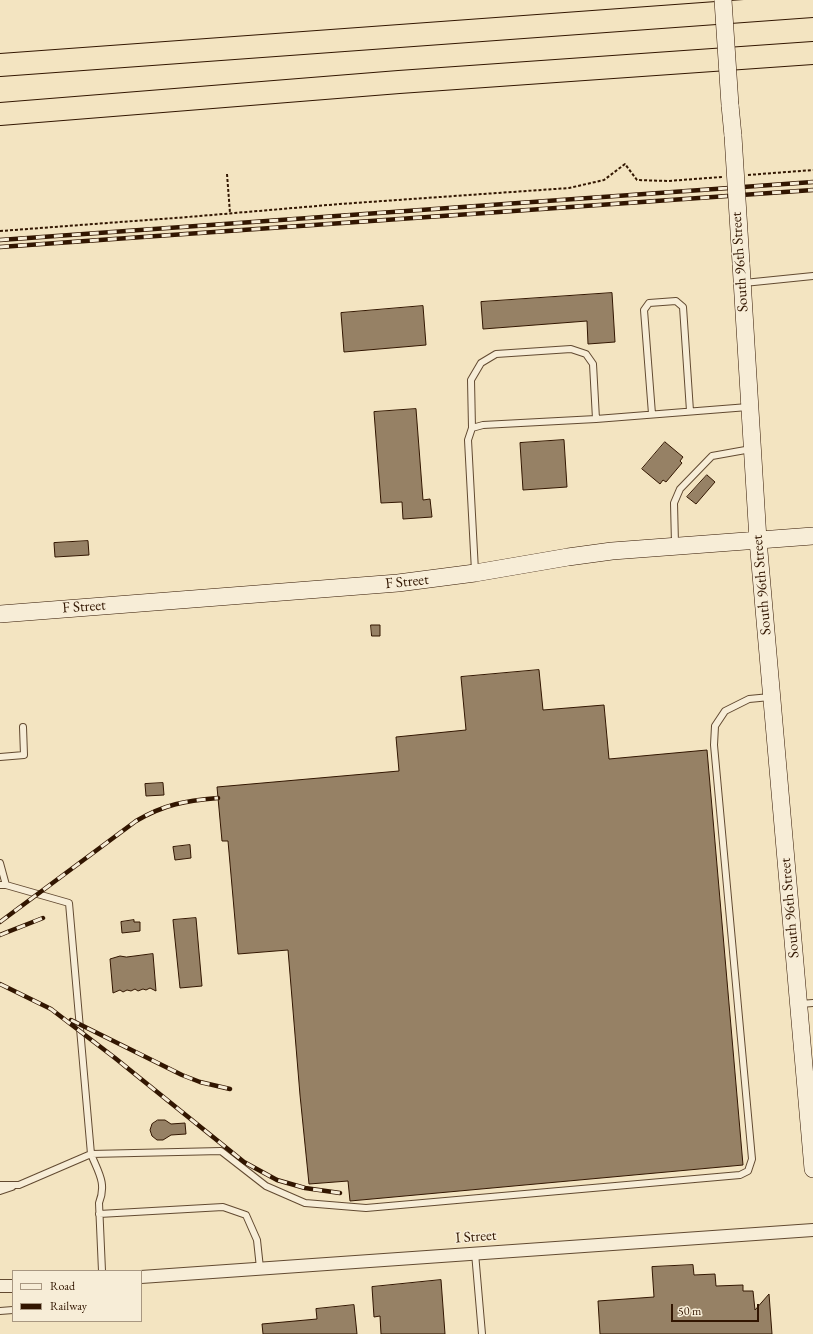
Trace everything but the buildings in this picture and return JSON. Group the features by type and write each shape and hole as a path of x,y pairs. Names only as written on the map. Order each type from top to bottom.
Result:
{"highway":[{"path":"0,65 813,6"},
{"path":"0,114 399,82 813,53"}],"street":[{"name":"South 96th Street","path":"723,0 758,540 771,696 806,1003 804,1037 813,1169"},
{"name":"F Street","path":"0,614 324,590 398,583 475,573 612,551 813,536"},
{"name":"I Street","path":"142,1277 813,1230"},
{"path":"0,1286 12,1286"}],"lane":[{"path":"742,284 813,276"},
{"path":"652,414 644,310 649,303 676,301 683,307 690,411"},
{"path":"475,573 468,440 472,428 471,380 480,363 496,354 571,350 586,354 593,364 596,419"},
{"path":"472,428 484,425 596,419 749,407"},
{"path":"675,546 674,503 680,489 712,456 751,449"},
{"path":"0,1191 19,1185 91,1154 221,1151 266,1186 305,1203 366,1208 740,1175 748,1171 752,1159 714,745 715,726 725,711 749,699 771,696"},
{"path":"0,757 24,754 23,727"},
{"path":"0,863 3,885 69,903 91,1154 102,1180 102,1194 99,1203 102,1270"},
{"path":"0,1185 19,1185"},
{"path":"99,1214 223,1207 246,1215 257,1240 260,1268"},
{"path":"476,1253 482,1334"},
{"path":"0,1311 10,1311"}],"path":[{"path":"0,230 569,188 604,180 626,164 637,180 668,181 722,177"},
{"path":"745,175 813,170"},
{"path":"227,174 230,213"}],"railway":[{"path":"0,240 813,182"},
{"path":"0,247 813,190"},
{"path":"0,922 146,815 176,804 195,800 218,798"},
{"path":"0,935 43,918"},
{"path":"0,984 51,1009 115,1058 244,1162 277,1180 305,1188 340,1193"},
{"path":"71,1020 182,1075 200,1082 230,1089"}]}
